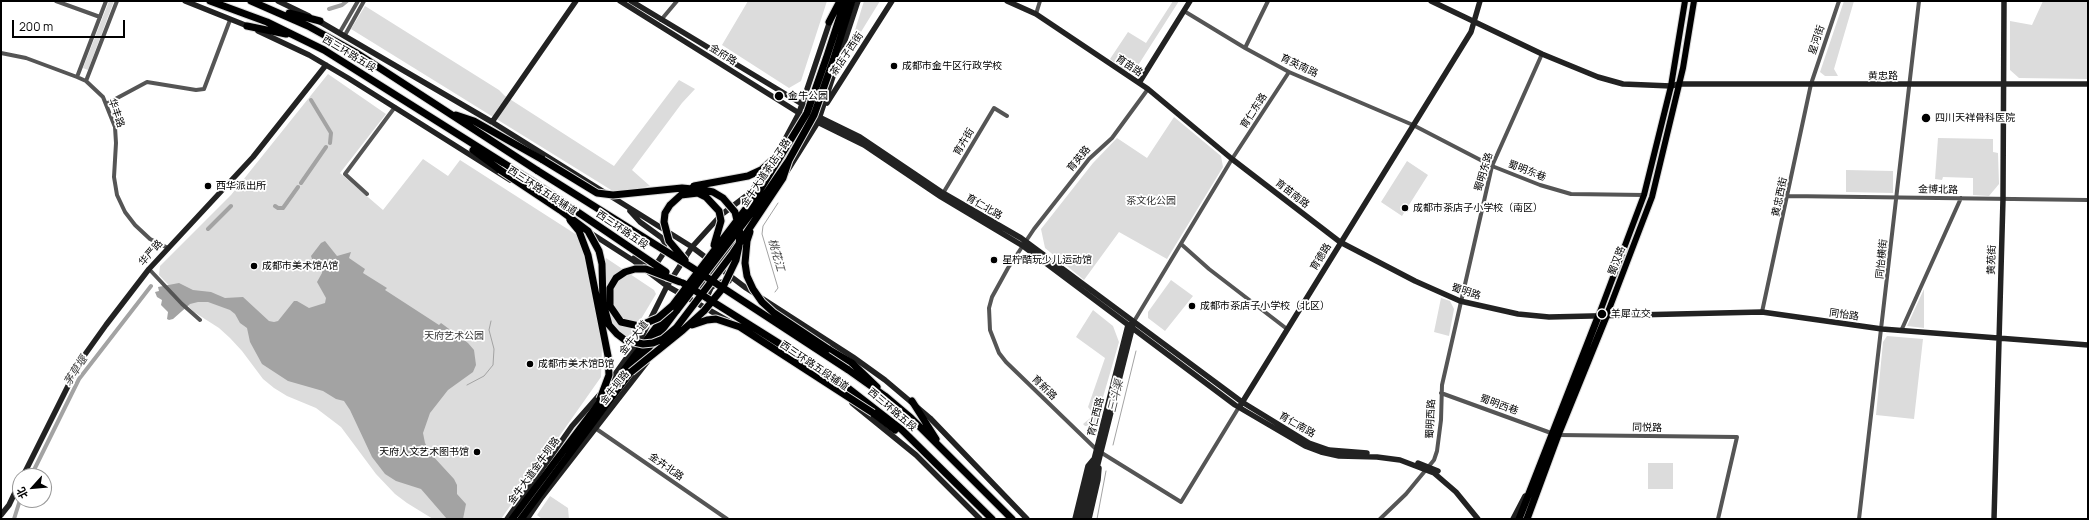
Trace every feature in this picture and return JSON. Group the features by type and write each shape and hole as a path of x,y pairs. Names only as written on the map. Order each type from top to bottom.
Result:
{"highway":[{"name":"西三环路五段","path":"210,1 298,36 346,63 460,137 532,181 680,282 839,381 882,413 928,454 992,519"},
{"name":"西三环路五段","path":"251,1 308,26 355,52 538,171 691,267 847,369 885,396 940,446 1012,519"},
{"path":"829,22 838,1"},
{"name":"金牛大道茶店子路","path":"716,263 789,160 814,115 845,1"},
{"name":"金牛大道茶店子路","path":"710,253 760,190 807,113 830,60 852,1"},
{"path":"274,10 320,21"},
{"path":"247,26 298,36"},
{"path":"447,112 474,121 598,193 614,196 682,188 748,176 761,170 789,143"},
{"path":"460,137 470,148 588,231 599,251 602,264 603,303 609,325 617,334 626,340 643,344 653,344 663,339 676,328 733,253 783,178 789,160"},
{"path":"631,372 704,311 722,289 736,260 740,233 735,212 723,198 713,192 682,188"},
{"path":"691,267 669,241 664,222 665,214 670,206 681,195 698,193 710,200 719,211 721,221 720,231 710,253"},
{"path":"560,210 579,231 588,255 609,366 607,380 600,399"},
{"path":"760,211 747,241 745,251 747,276 753,289 762,302 774,313 852,363 869,378 885,396"},
{"name":"金牛大道","path":"573,435 672,306 710,253"},
{"name":"金牛大道","path":"580,440 716,263"},
{"path":"672,306 649,324 632,326 621,322 614,314 610,306 610,288 616,278 625,272 646,268 680,282"},
{"name":"蜀汉路","path":"1527,519 1554,434 1598,317"},
{"name":"蜀汉路","path":"1519,519 1532,484 1606,317"},
{"path":"683,330 698,322 716,319 740,327 873,413 928,454"},
{"path":"912,402 940,446"},
{"name":"金牛大道金牛坝路","path":"512,519 573,435"},
{"name":"金牛大道金牛坝路","path":"524,518 580,440"}],"main road":[{"name":"蜀汉路","path":"1598,317 1644,195 1671,86 1684,1"},
{"name":"蜀汉路","path":"1606,317 1652,197 1679,84 1694,1"}],"street":[{"path":"56,1 100,17"},
{"path":"77,77 106,1"},
{"path":"86,81 117,1"},
{"name":"西三环路五段辅道","path":"185,1 273,37 326,65 626,256 667,286 713,311 853,404 916,455 980,519"},
{"path":"278,1 320,21 492,122 692,247 716,263 746,288 853,357 912,402 930,418 1027,519"},
{"path":"342,34 358,1"},
{"path":"342,34 364,1"},
{"path":"492,122 576,1"},
{"name":"金府路","path":"620,1 799,113 818,120"},
{"name":"金府路","path":"631,1 802,104 818,120"},
{"path":"661,20 677,1"},
{"path":"818,120 858,1"},
{"name":"茶店子西街","path":"818,120 840,80 892,1"},
{"name":"育苗路","path":"1007,1 1036,14 1148,89 1232,159"},
{"path":"1036,14 1040,1"},
{"path":"1139,83 1190,1"},
{"path":"1245,48 1268,1"},
{"name":"黄忠路","path":"1431,1 1542,54 1598,77 1623,84 1671,86 1679,84 2088,84"},
{"name":"育德路","path":"1180,502 1471,32 1480,1"},
{"name":"星河街","path":"1811,84 1839,1"},
{"name":"同怡横街","path":"1859,519 1919,1"},
{"name":"黄苑街","path":"1994,519 2003,199 2004,1"},
{"name":"育英南路","path":"1184,10 1245,48 1289,72 1413,125"},
{"path":"106,104 147,82 196,90 204,89 230,20"},
{"name":"金牛坝路","path":"507,519 572,426 601,393 642,336 667,286 692,247 721,215 740,201 759,183 775,158 799,113 829,22"},
{"name":"华丰路","path":"1,53 26,58 77,77 86,81 103,97 114,127 116,143 114,177 117,195 124,212 135,225 150,238 168,248"},
{"name":"蜀明东路","path":"1460,301 1492,166 1542,54"},
{"name":"华严路","path":"27,468 82,360 106,325 149,269 253,157 326,65"},
{"name":"育仁东路","path":"1232,159 1289,72"},
{"name":"黄忠西街","path":"1762,312 1811,84"},
{"name":"育英路","path":"1024,244 1089,159 1112,138 1148,89"},
{"path":"367,194 345,174 395,108"},
{"name":"育卉街","path":"942,195 994,108 1007,116"},
{"name":"金牛坝路","path":"524,518 535,508 694,300 716,263 728,252 780,183 818,120"},
{"name":"育仁北路","path":"818,120 860,137 942,195 1024,244 1131,325"},
{"name":"蜀明东巷","path":"1413,125 1492,166 1540,185 1571,194 1644,195"},
{"name":"育苗南路","path":"1232,159 1340,242"},
{"name":"育仁西路","path":"1079,519 1099,452 1131,325 1232,159"},
{"name":"金博北路","path":"1788,196 2088,200"},
{"path":"1901,331 1961,198"},
{"path":"626,256 651,264 657,263 664,254 665,243 662,238 640,222 627,207"},
{"name":"蜀明路","path":"1340,242 1415,281 1460,301 1518,314 1549,317 1598,317"},
{"name":"育新路","path":"1024,244 992,297 989,320 994,341 1006,362 1099,452 1180,502"},
{"path":"1181,244 1209,269 1287,329"},
{"path":"149,269 182,304 200,320"},
{"path":"713,311 707,302 707,297 711,288 717,283 725,281 746,288"},
{"name":"蜀明西路","path":"1380,519 1406,494 1434,460 1437,451 1441,420 1441,393 1460,301"},
{"name":"同怡路","path":"1598,317 1762,312 1901,331 1998,340 2088,345"},
{"name":"育仁南路","path":"1131,325 1240,405 1309,443 1329,450 1348,453 1378,454 1402,458 1447,477 1482,519"},
{"name":"蜀明西巷","path":"1441,393 1554,434"},
{"name":"金卉北路","path":"596,428 727,519"},
{"name":"同悦路","path":"1554,434 1737,437 1718,519"},
{"path":"1075,519 1088,466 1097,459"},
{"path":"1089,519 1098,480 1097,459"},
{"name":"育仁西路","path":"1084,519 1097,459"},
{"path":"1427,468 1444,480 1478,519"},
{"path":"1513,519 1532,484"},
{"path":"1,516 12,499"},
{"path":"514,507 523,503"}],"green space":[{"path":"109,1 114,1 88,70 83,68"},
{"name":"金牛公园","path":"748,1 827,1 801,81 789,88 722,45"},
{"path":"864,1 880,1 848,53"},
{"path":"1173,1 1179,1 1137,67 1124,70 1110,59 1128,32 1146,43"},
{"path":"1844,1 1854,1 1834,69 1838,76 1825,76 1820,72"},
{"path":"2043,1 2088,1 2088,79 2019,78 2010,70 2010,21 2032,25"},
{"path":"365,6 499,90 505,96 614,166 679,80 695,89 682,103 632,170 650,186 616,193 351,29"},
{"name":"天府艺术公园","path":"328,74 386,114 340,173 383,210 423,159 448,176 460,160 580,237 602,346 601,377 501,519 433,519 407,503 395,494 376,474 341,427 316,408 287,396 263,379 230,338 219,328 194,312 159,275 160,266 231,195"},
{"name":"茶文化公园","path":"1174,117 1221,156 1223,167 1167,259 1119,232 1084,280 1045,248 1041,229 1093,163 1117,138 1147,158"},
{"path":"1938,138 1993,139 1993,152 1998,153 1999,184 1989,196 1973,195 1973,178 1943,177 1942,180 1935,179"},
{"path":"1407,161 1428,175 1402,216 1381,202"},
{"path":"1846,170 1893,171 1893,193 1846,192"},
{"path":"606,258 654,290 656,294 629,339 615,327 607,309 605,294"},
{"path":"1171,280 1193,296 1165,331 1148,318 1148,312"},
{"path":"1924,289 1924,328 1907,326"},
{"path":"1441,298 1450,301 1454,309 1449,336 1434,332"},
{"path":"1093,310 1113,326 1119,342 1095,425 1085,426 1083,424 1094,415 1088,407 1105,358 1076,337"},
{"path":"1887,336 1923,339 1914,419 1876,415 1883,342"},
{"path":"1648,463 1673,463 1673,489 1648,489"},
{"path":"550,496 568,508 569,519 542,519 537,515"}],"shaded area":[{"path":"325,241 337,256 351,252 349,258 365,269 363,273 387,288 385,290 439,325 441,323 468,343 474,350 476,365 473,372 448,390 430,413 423,433 425,443 431,454 454,479 457,485 457,494 466,504 463,519 447,519 421,489 396,481 385,474 372,457 350,410 344,401 336,399 323,391 288,381 262,364 250,342 247,328 240,323 235,314 230,310 208,302 198,302 190,304 173,319 169,320 167,319 168,312 161,305 162,300 157,297 155,292 159,291 158,287 179,283 193,290 211,292 225,298 243,297 269,321 278,321 294,301 297,301 309,308 325,303 326,298 317,282 322,273 323,261 312,259 311,256 321,243"}],"waterway":[{"name":"茅草堰","path":"329,9 342,5 347,1"},
{"name":"茅草堰","path":"311,100 331,133 330,143"},
{"name":"茅草堰","path":"301,183 326,147"},
{"name":"茅草堰","path":"275,206 278,208 283,208 298,187"},
{"name":"桃花江","path":"775,292 778,288 762,234 763,226 778,203"},
{"name":"茅草堰","path":"208,229 231,206"},
{"name":"茅草堰","path":"35,468 79,379 151,286"},
{"path":"467,385 484,376 493,365 494,349 489,330 491,321"},
{"name":"三斗渠","path":"1113,445 1136,351"},
{"name":"三斗渠","path":"1097,519 1106,471"},
{"name":"茅草堰","path":"14,519 17,508"}],"place":[{"name":"成都市金牛区行政学校","path":"894,66"},
{"name":"金牛公园","path":"779,96"},
{"name":"四川天祥骨科医院","path":"1926,118"},
{"name":"西华派出所","path":"208,186"},
{"name":"成都市茶店子小学校（南区）","path":"1405,208"},
{"name":"星柠酷玩少儿运动馆","path":"994,260"},
{"name":"成都市美术馆A馆","path":"254,266"},
{"name":"成都市茶店子小学校（北区）","path":"1192,306"},
{"name":"羊犀立交","path":"1602,314"},
{"name":"成都市美术馆B馆","path":"530,364"},
{"name":"天府人文艺术图书馆","path":"477,452"}]}
